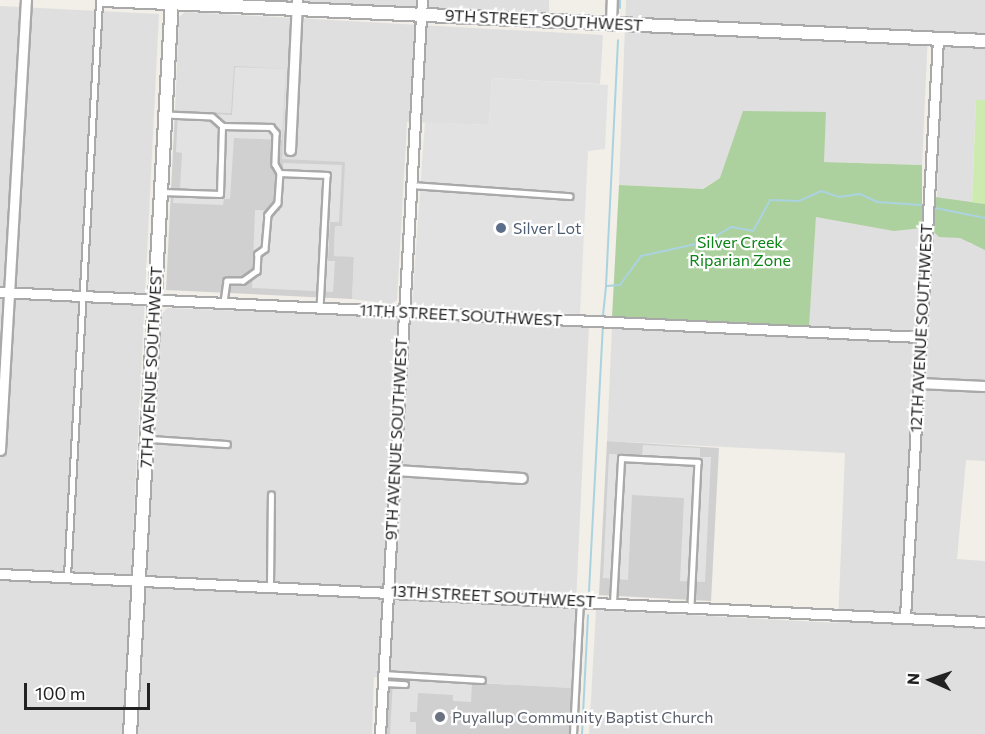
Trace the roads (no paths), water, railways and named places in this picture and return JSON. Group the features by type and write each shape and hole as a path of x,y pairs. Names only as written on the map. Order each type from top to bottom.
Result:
{"street":[{"path":"0,450 5,292 26,0"},
{"name":"9TH STREET SOUTHWEST","path":"101,0 296,4 421,14 985,41"},
{"name":"9TH AVENUE SOUTHWEST","path":"380,734 422,0"},
{"path":"611,23 612,0"},
{"name":"7TH AVENUE SOUTHWEST","path":"130,734 172,2"},
{"path":"290,150 296,4"},
{"name":"12TH AVENUE SOUTHWEST","path":"906,617 938,39"},
{"name":"11TH STREET SOUTHWEST","path":"5,292 921,337"},
{"path":"918,383 985,386"},
{"path":"395,470 522,478"},
{"name":"13TH STREET SOUTHWEST","path":"0,574 388,590 985,622"}],"lane":[{"path":"67,576 101,0"},
{"path":"165,114 212,117 222,126 272,127 276,133 275,164 280,173 278,203 268,215 265,249 258,254 257,271 243,281 227,280 224,303"},
{"path":"161,192 219,194 222,126"},
{"path":"280,173 327,175 320,308"},
{"path":"411,185 570,196"},
{"path":"147,439 227,444"},
{"path":"614,603 621,458 698,462 691,607"},
{"path":"270,586 271,495"},
{"path":"573,734 580,601"},
{"path":"383,679 482,680"},
{"path":"383,679 405,684"}],"waterway":[{"path":"620,0 620,8"},
{"path":"606,286 618,40"},
{"path":"603,315 606,286 620,285 641,256 706,242 731,227 753,231 770,200 799,201 821,191 839,197 860,194 877,202 922,205"},
{"path":"935,208 985,218"},
{"path":"589,591 603,328"},
{"path":"582,734 588,615"}],"place":[{"name":"Silver Lot","path":"501,228"},
{"name":"Puyallup Community Baptist Church","path":"440,717"}],"park label":[{"name":"Silver Creek Riparian Zone","path":"740,251"}]}
